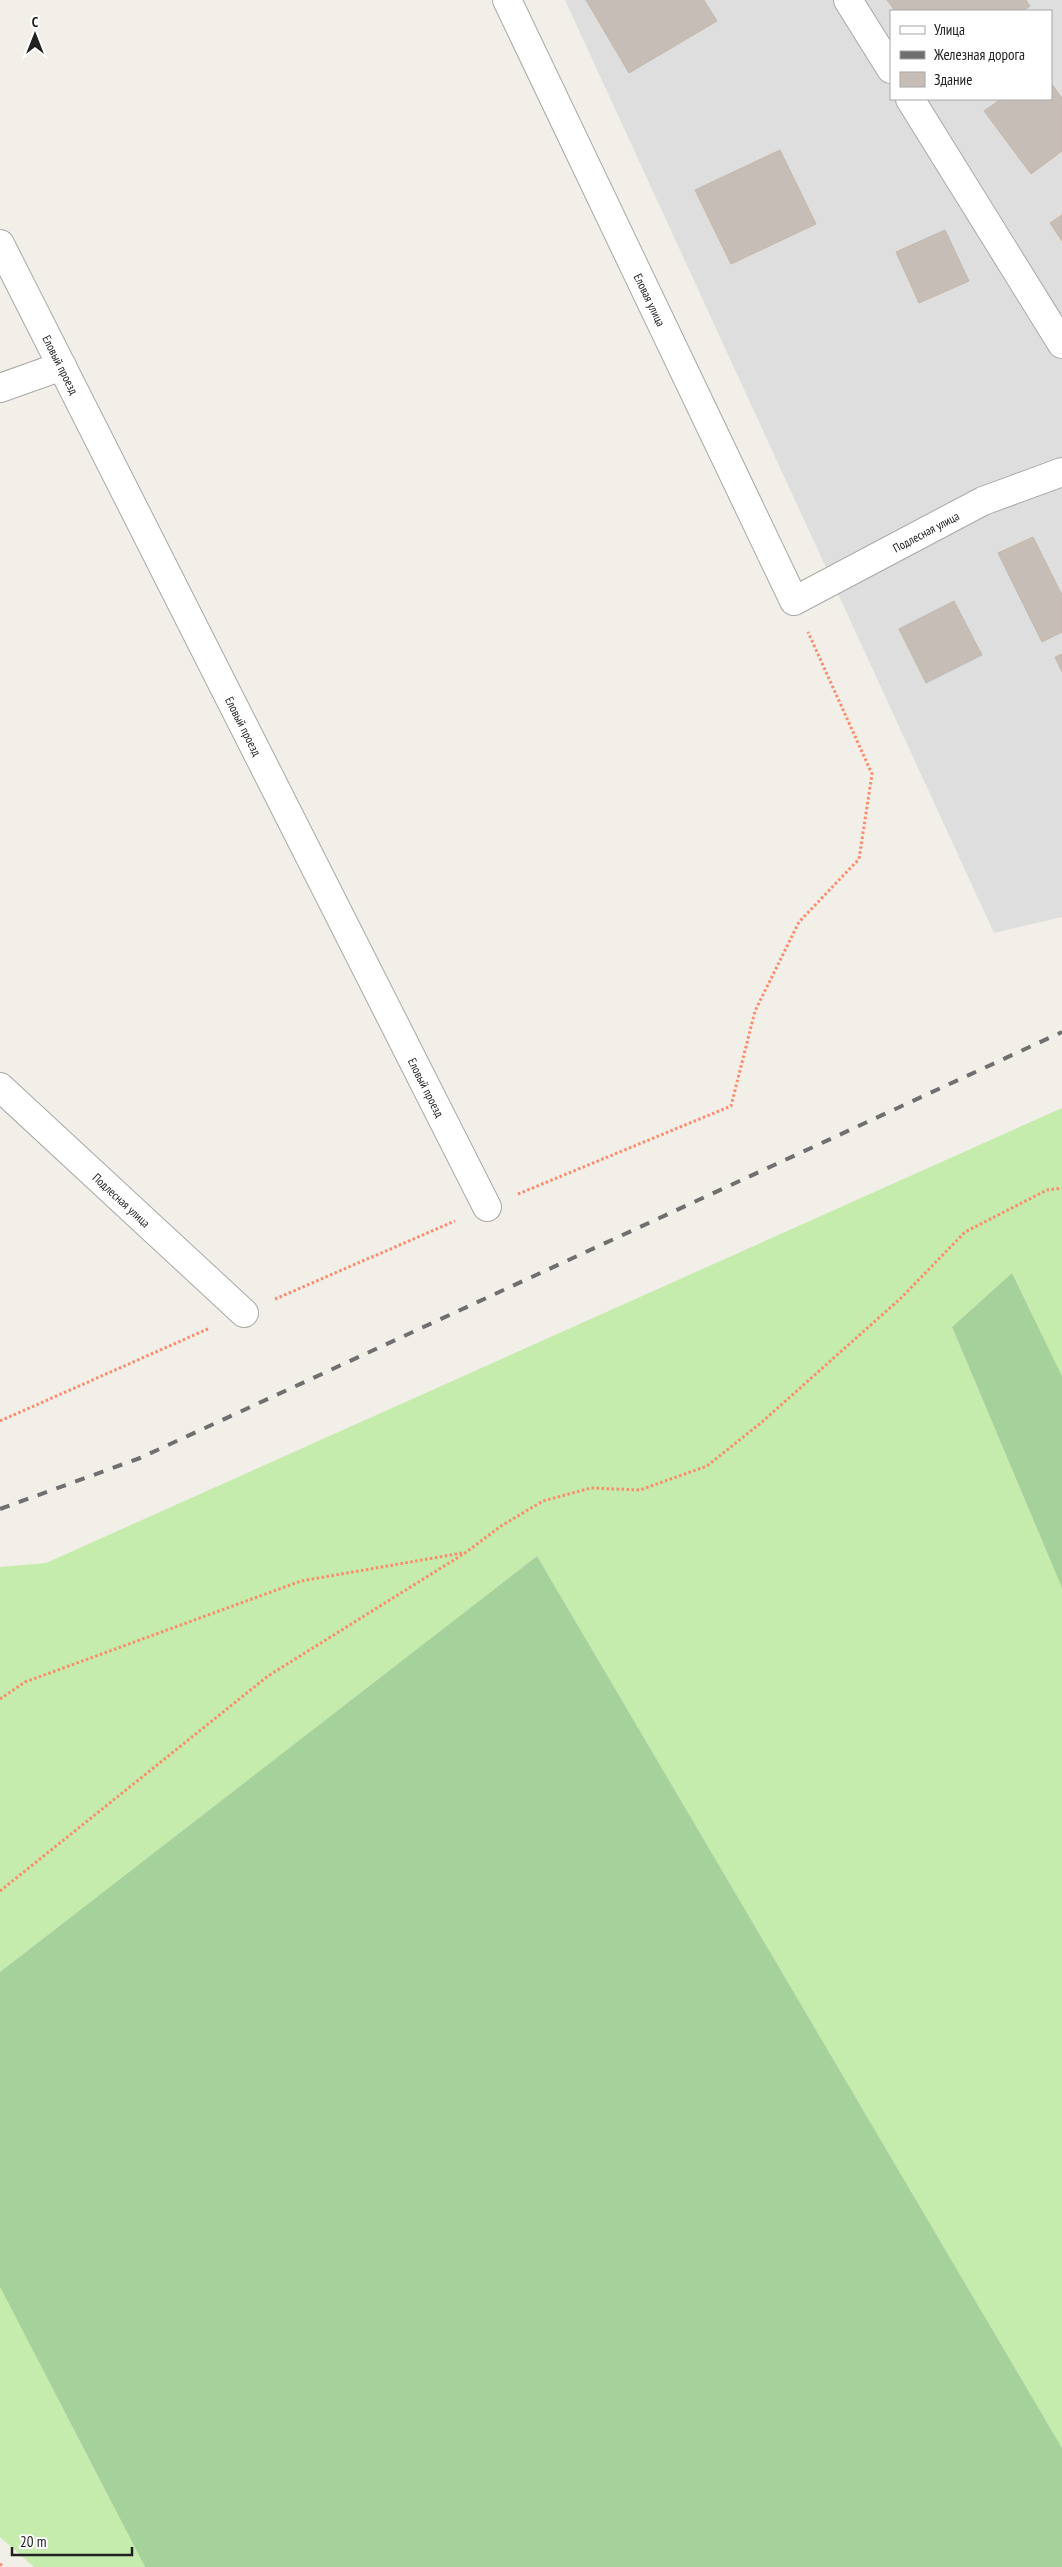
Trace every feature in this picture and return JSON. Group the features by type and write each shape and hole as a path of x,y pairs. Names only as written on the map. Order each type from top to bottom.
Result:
{"street":[{"name":"Еловая улица","path":"507,0 794,601"},
{"path":"848,0 890,67"},
{"path":"911,100 1062,344"},
{"name":"Еловый проезд","path":"0,244 487,1207"},
{"path":"0,388 62,366"},
{"name":"Подлесная улица","path":"794,601 983,501 1062,472"},
{"name":"Подлесная улица","path":"0,1087 244,1313"}],"path":[{"path":"0,1421 487,1207 731,1106 755,1011 799,922 859,859 872,774 794,601"},
{"path":"0,1891 268,1676 465,1552 501,1526 543,1501 591,1488 640,1490 707,1466 762,1422 901,1298 965,1232 1047,1190 1062,1188"},
{"path":"0,1699 25,1682 301,1581 465,1552"},
{"path":"0,2564 4,2567"}],"shaded area":[{"path":"565,0 1062,0 1062,917 994,933"}],"green space":[{"path":"1062,1108 1062,1376 1012,1273 952,1327 1062,1588 1062,2448 537,1556 0,1972 0,1567 46,1563"},
{"path":"1012,1273 1062,1376 1062,1588 952,1327"},
{"path":"537,1556 1062,2448 1062,2567 145,2567 0,2287 0,1972"},
{"path":"0,2287 145,2567 34,2567 0,2537"}],"building":[{"path":"586,0 704,0 717,21 629,73"},
{"path":"887,0 1026,0 1030,6 1024,10 894,10"},
{"path":"1052,84 1062,98 1062,151 1031,174 984,111 1000,100 1052,100"},
{"path":"780,150 816,224 731,264 695,190"},
{"path":"1062,215 1062,241 1050,223"},
{"path":"945,230 969,281 919,303 896,252"},
{"path":"1033,537 1062,595 1062,632 1042,642 998,553"},
{"path":"954,601 982,655 926,683 899,629"},
{"path":"1062,654 1062,672 1055,657"}],"railway":[{"path":"0,1509 140,1458 1062,1032"}]}
